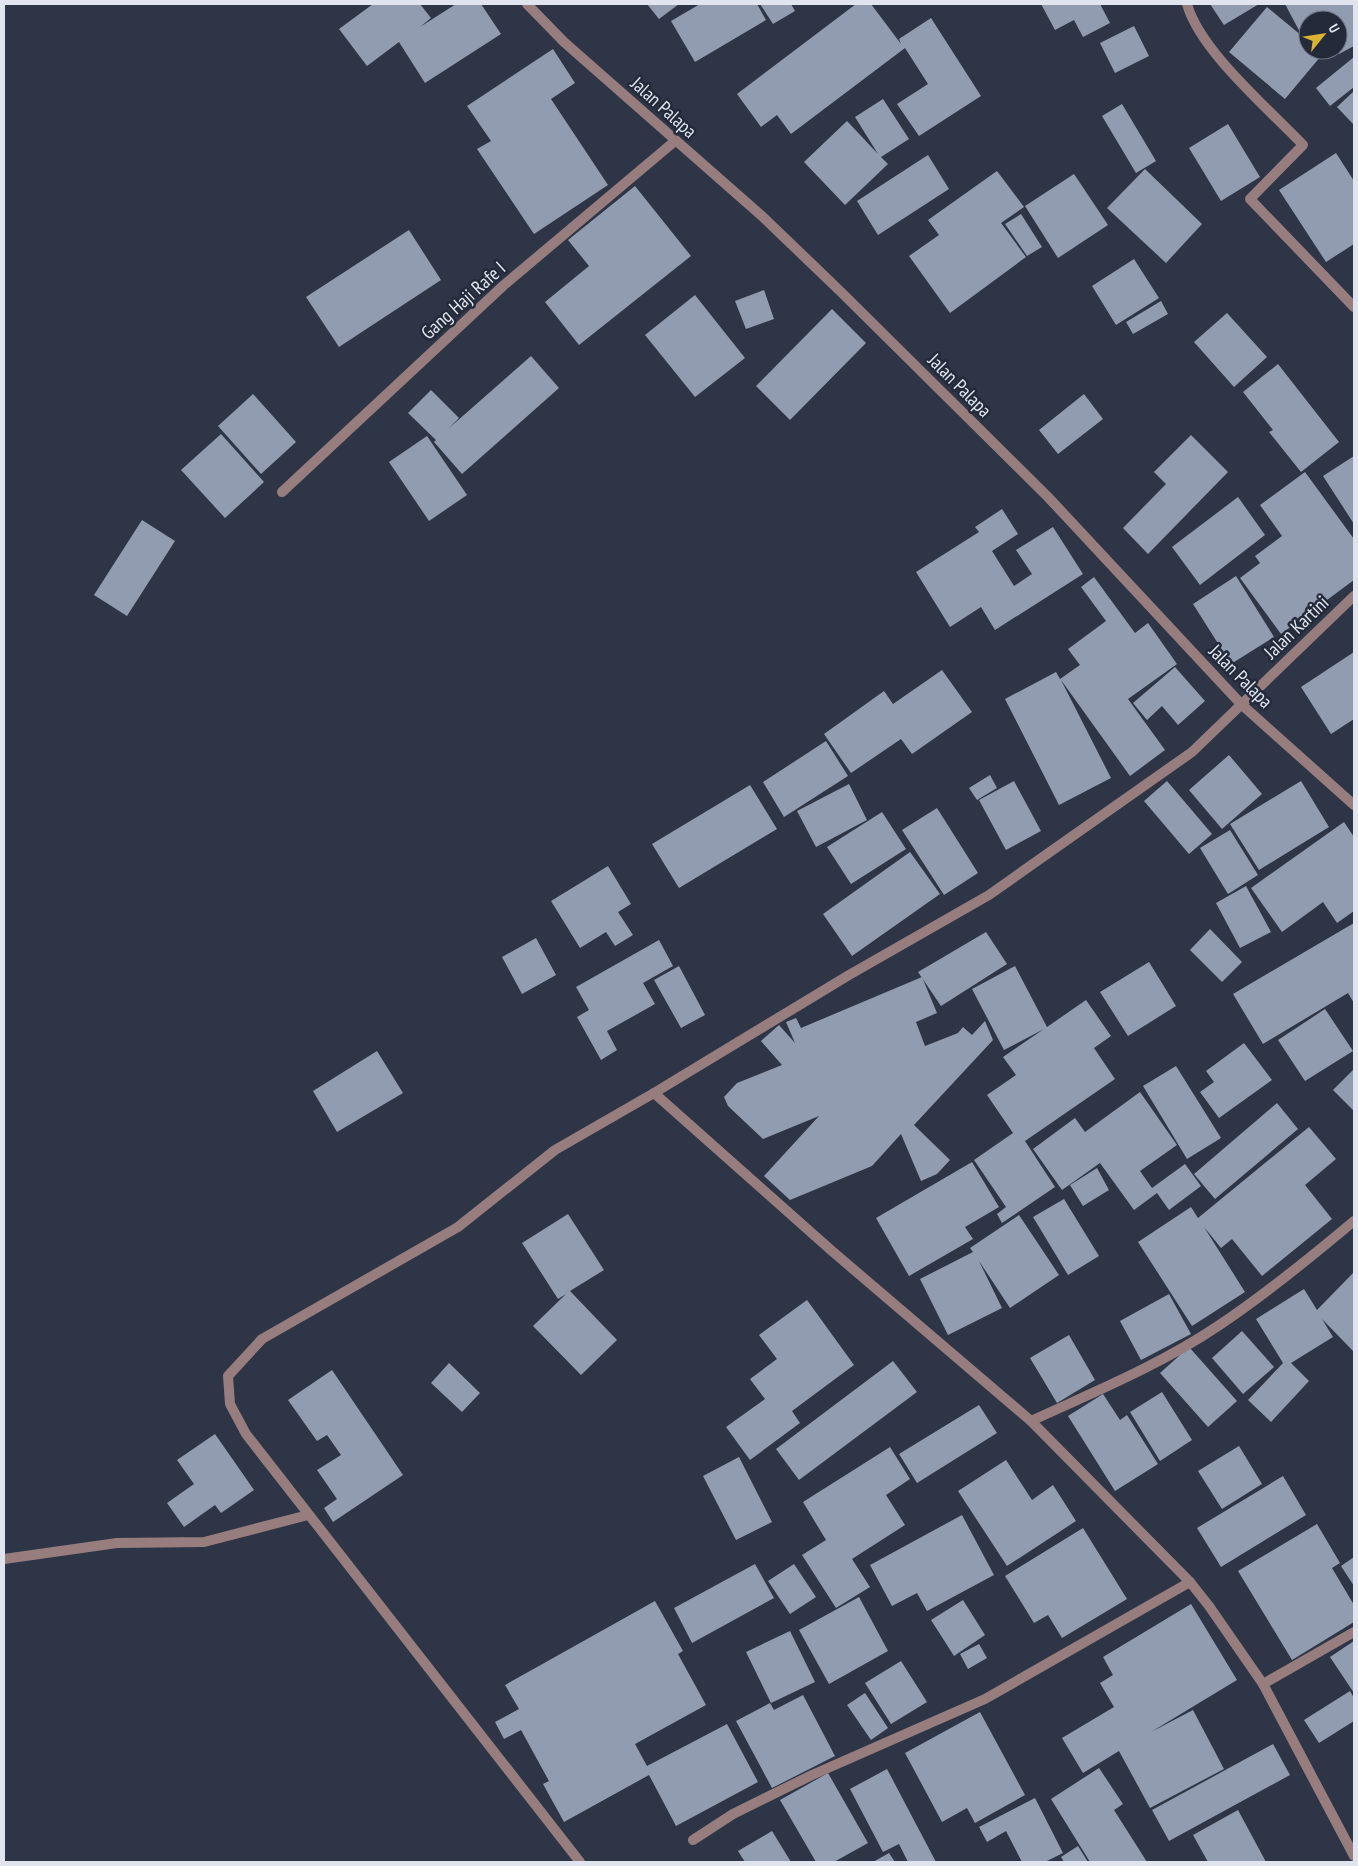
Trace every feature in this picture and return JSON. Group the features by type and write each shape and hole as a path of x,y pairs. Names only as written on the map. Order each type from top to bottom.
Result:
{"street":[{"name":"Jalan Palapa","path":"527,4 564,42 770,224 1048,497 1241,704 1354,805"},
{"path":"1188,4 1191,16 1209,47 1303,146 1250,199 1354,307"},
{"name":"Gang Haji Rafe I","path":"282,492 504,285 675,141"},
{"name":"Jalan Kartini","path":"580,1862 246,1434 230,1404 228,1376 262,1339 458,1227 555,1150 654,1093 849,975 989,895 1192,752 1354,596"},
{"path":"654,1093 832,1251 1031,1421 1190,1582 1209,1606 1262,1684 1354,1856"},
{"path":"1031,1421 1130,1376 1217,1326 1302,1264 1354,1221"},
{"path":"4,1559 117,1543 204,1542 308,1514"},
{"path":"692,1840 733,1814 812,1775 985,1698 1190,1582"},
{"path":"1262,1684 1354,1632"}],"building":[{"path":"373,4 420,4 431,18 420,27 456,4 481,4 501,34 425,83 399,42 367,66 339,29"},
{"path":"647,4 679,4 659,19"},
{"path":"700,4 757,4 766,20 695,62 671,21"},
{"path":"760,4 791,4 795,11 773,24"},
{"path":"856,4 871,4 901,44 899,39 931,18 981,96 919,136 897,104 928,84 905,48 791,134 777,115 761,127 737,94"},
{"path":"1041,4 1100,4 1110,23 1083,37 1074,20 1055,30"},
{"path":"1210,4 1259,4 1224,25"},
{"path":"1285,4 1354,4 1354,46 1348,49 1348,10 1298,10 1298,28"},
{"path":"1267,7 1298,33 1298,60 1318,60 1285,99 1229,52"},
{"path":"1134,26 1149,56 1115,73 1100,43"},
{"path":"553,49 575,83 551,99 608,185 534,234 477,149 491,141 467,106"},
{"path":"1354,57 1354,87 1330,106 1316,88"},
{"path":"1354,91 1354,123 1353,124 1337,107"},
{"path":"883,99 909,139 881,157 888,164 845,205 804,162 847,121 878,154 855,117"},
{"path":"1122,104 1156,161 1136,173 1102,116"},
{"path":"1228,124 1260,177 1221,201 1189,148"},
{"path":"1336,153 1354,181 1354,244 1326,262 1279,190"},
{"path":"928,155 949,189 878,235 857,201"},
{"path":"1145,169 1202,224 1166,263 1107,208"},
{"path":"997,171 1024,207 1001,223 1026,257 950,313 909,256 939,235 928,220"},
{"path":"1074,174 1108,225 1058,258 1025,206"},
{"path":"635,186 691,256 579,345 545,302 589,266 568,240"},
{"path":"1021,214 1042,247 1027,256 1005,224"},
{"path":"409,230 441,280 339,347 306,297"},
{"path":"1134,259 1159,298 1116,325 1092,286"},
{"path":"764,290 774,319 746,329 735,301"},
{"path":"695,295 745,358 695,397 645,335"},
{"path":"1161,301 1168,314 1133,334 1126,322"},
{"path":"832,309 866,343 790,420 756,386"},
{"path":"1227,313 1267,357 1234,387 1194,342"},
{"path":"531,356 559,388 462,474 434,442 436,440 408,413 431,390 459,418 448,429"},
{"path":"1278,364 1339,442 1301,472 1269,432 1273,430 1243,392"},
{"path":"253,394 296,442 261,474 218,426"},
{"path":"1084,394 1103,419 1058,454 1039,430"},
{"path":"221,434 264,482 225,518 181,470"},
{"path":"1191,435 1228,472 1148,554 1123,528 1166,484 1154,472"},
{"path":"427,436 467,495 429,521 389,462"},
{"path":"1354,456 1354,524 1323,476"},
{"path":"1305,472 1354,539 1354,580 1281,634 1240,578 1260,563 1255,556 1282,536 1260,505"},
{"path":"1238,497 1265,535 1200,585 1172,547"},
{"path":"1002,509 1018,534 992,551 1014,586 1032,574 1016,550 1053,527 1083,574 995,630 981,607 950,627 916,572 979,532 975,527"},
{"path":"142,520 175,541 127,616 94,595"},
{"path":"1236,576 1274,637 1231,664 1193,604"},
{"path":"1094,577 1135,633 1148,623 1177,664 1128,699 1165,750 1130,776 1061,680 1111,778 1059,805 1005,699 1056,672 1060,679 1080,665 1068,649 1106,621 1081,587"},
{"path":"1354,652 1354,719 1331,734 1301,687"},
{"path":"1175,667 1205,701 1178,725 1162,706 1147,720 1133,703"},
{"path":"942,670 972,712 912,754 901,739 851,773 824,734 884,691 893,704"},
{"path":"826,741 848,776 784,817 763,782"},
{"path":"1229,755 1262,794 1222,829 1189,790"},
{"path":"990,775 997,788 977,800 969,788"},
{"path":"1014,781 1041,831 1006,850 979,800"},
{"path":"1167,781 1212,834 1189,854 1144,801"},
{"path":"1301,781 1329,827 1259,870 1230,824"},
{"path":"849,784 867,820 816,847 797,811"},
{"path":"750,785 777,829 679,888 652,844"},
{"path":"937,808 978,873 944,895 902,830"},
{"path":"882,812 906,849 851,884 827,847"},
{"path":"1344,822 1354,837 1354,911 1337,923 1323,902 1282,932 1251,888"},
{"path":"1230,830 1258,875 1228,894 1200,848"},
{"path":"910,852 940,894 852,956 823,914"},
{"path":"608,866 631,904 618,912 633,935 615,946 606,932 580,948 551,901"},
{"path":"1246,886 1271,932 1240,948 1216,903"},
{"path":"1354,923 1354,1003 1348,993 1263,1044 1233,994"},
{"path":"1210,929 1242,962 1222,982 1190,950"},
{"path":"986,932 1007,964 941,1006 918,972"},
{"path":"536,938 556,975 522,994 502,957"},
{"path":"659,940 673,966 643,983 655,1004 607,1031 617,1050 601,1060 577,1017 589,1010 576,987"},
{"path":"1149,962 1176,1006 1128,1036 1100,992"},
{"path":"679,966 705,1015 681,1028 654,980"},
{"path":"1015,966 1047,1027 1086,1000 1111,1036 1094,1048 1115,1079 1025,1141 1055,1187 1002,1223 997,1214 1006,1207 974,1160 1013,1133 987,1095 1016,1075 1003,1057 1044,1029 1004,1050 972,989"},
{"path":"922,977 937,1013 916,1022 925,1046 958,1033 963,1027 972,1035 985,1021 993,1040 914,1125 950,1160 937,1174 921,1181 901,1134 872,1166 790,1200 764,1176 819,1116 763,1139 728,1106 724,1097 737,1083 782,1065 761,1041 779,1025 795,1043 786,1022 796,1018 801,1028"},
{"path":"1325,1009 1353,1051 1305,1081 1278,1040"},
{"path":"1244,1043 1272,1080 1219,1118 1200,1092 1214,1082 1206,1071"},
{"path":"377,1051 403,1093 337,1132 313,1091"},
{"path":"1176,1066 1221,1138 1187,1159 1143,1086"},
{"path":"1354,1069 1354,1111 1333,1090"},
{"path":"1140,1092 1177,1145 1140,1171 1152,1188 1185,1164 1201,1186 1169,1210 1157,1193 1134,1210 1100,1163 1062,1190 1033,1149 1075,1118 1085,1132"},
{"path":"1277,1103 1298,1129 1215,1199 1194,1174"},
{"path":"1309,1127 1336,1159 1305,1185 1332,1219 1262,1276 1232,1239 1221,1248 1204,1227 1245,1292 1192,1326 1138,1242 1191,1207 1198,1218"},
{"path":"972,1162 999,1207 965,1227 973,1239 909,1276 876,1218"},
{"path":"1097,1168 1109,1190 1083,1206 1070,1185"},
{"path":"1064,1199 1099,1256 1068,1275 1033,1217"},
{"path":"568,1214 604,1270 570,1291 617,1340 581,1375 533,1326 566,1294 558,1299 522,1243"},
{"path":"1019,1215 1059,1275 1010,1308 979,1261 1002,1308 948,1335 920,1279 973,1252 970,1248"},
{"path":"1354,1272 1354,1352 1322,1319 1333,1337 1291,1363 1309,1381 1271,1422 1248,1400 1283,1363 1256,1319 1304,1289 1317,1310"},
{"path":"1169,1294 1191,1334 1141,1360 1120,1321"},
{"path":"807,1300 854,1365 792,1411 800,1423 750,1460 726,1427 765,1399 750,1379 777,1359 759,1335"},
{"path":"1242,1331 1274,1367 1243,1394 1212,1358"},
{"path":"1069,1335 1095,1380 1057,1403 1030,1358"},
{"path":"1189,1347 1237,1401 1208,1427 1160,1373"},
{"path":"893,1361 917,1392 799,1480 776,1449"},
{"path":"449,1363 480,1393 462,1412 431,1383"},
{"path":"332,1370 403,1475 333,1522 324,1508 337,1499 317,1470 341,1455 327,1435 317,1441 288,1400"},
{"path":"1162,1392 1192,1440 1160,1461 1130,1412"},
{"path":"1103,1394 1120,1420 1127,1415 1158,1464 1115,1491 1068,1416"},
{"path":"979,1405 997,1433 917,1483 899,1454"},
{"path":"215,1434 254,1490 221,1513 215,1505 184,1527 167,1503 194,1484 177,1460"},
{"path":"1239,1446 1262,1484 1222,1509 1198,1471"},
{"path":"890,1447 910,1479 886,1495 905,1525 852,1559 870,1587 836,1608 802,1555 826,1540 803,1502"},
{"path":"739,1457 772,1522 736,1540 703,1476"},
{"path":"1006,1460 1032,1500 1053,1485 1076,1521 1007,1566 958,1491"},
{"path":"1283,1476 1306,1515 1221,1567 1197,1528"},
{"path":"962,1515 994,1575 927,1611 917,1593 892,1606 870,1565"},
{"path":"1317,1524 1340,1563 1332,1568 1354,1605 1354,1622 1292,1660 1238,1571"},
{"path":"1083,1528 1127,1599 1062,1638 1048,1615 1034,1623 1005,1576"},
{"path":"1354,1557 1354,1586 1341,1566"},
{"path":"755,1564 774,1598 692,1643 674,1608"},
{"path":"794,1564 816,1597 790,1614 768,1581"},
{"path":"859,1597 888,1651 829,1684 799,1630"},
{"path":"963,1600 985,1635 954,1656 931,1620"},
{"path":"655,1601 683,1651 678,1654 706,1705 635,1744 647,1766 727,1724 758,1782 676,1826 649,1775 564,1822 543,1784 549,1781 521,1730 504,1739 495,1722 519,1709 505,1685"},
{"path":"1191,1604 1237,1680 1151,1732 1193,1710 1224,1769 1150,1808 1119,1751 1083,1773 1062,1738 1114,1707 1100,1683 1113,1675 1103,1657"},
{"path":"790,1631 815,1682 771,1703 746,1652"},
{"path":"1354,1641 1354,1693 1330,1657"},
{"path":"979,1644 987,1658 968,1669 960,1654"},
{"path":"901,1661 927,1702 891,1724 865,1683"},
{"path":"1350,1691 1354,1698 1354,1721 1319,1743 1304,1720"},
{"path":"865,1693 888,1728 871,1740 847,1705"},
{"path":"803,1695 835,1756 772,1788 736,1721 770,1703 774,1710"},
{"path":"980,1712 1025,1795 975,1823 967,1808 942,1822 905,1753"},
{"path":"1273,1744 1290,1775 1169,1841 1152,1810"},
{"path":"1099,1768 1123,1804 1114,1810 1147,1862 1090,1862 1051,1799"},
{"path":"887,1769 936,1862 908,1862 899,1844 883,1852 850,1789"},
{"path":"828,1773 868,1843 834,1862 816,1862 780,1800"},
{"path":"1035,1798 1063,1853 1045,1862 1022,1862 1006,1831 987,1842 979,1827"},
{"path":"1238,1810 1266,1862 1208,1862 1193,1835"},
{"path":"772,1831 791,1862 745,1862 738,1851"},
{"path":"1078,1846 1088,1862 1064,1862 1061,1857"},
{"path":"889,1853 895,1862 873,1862"}]}
